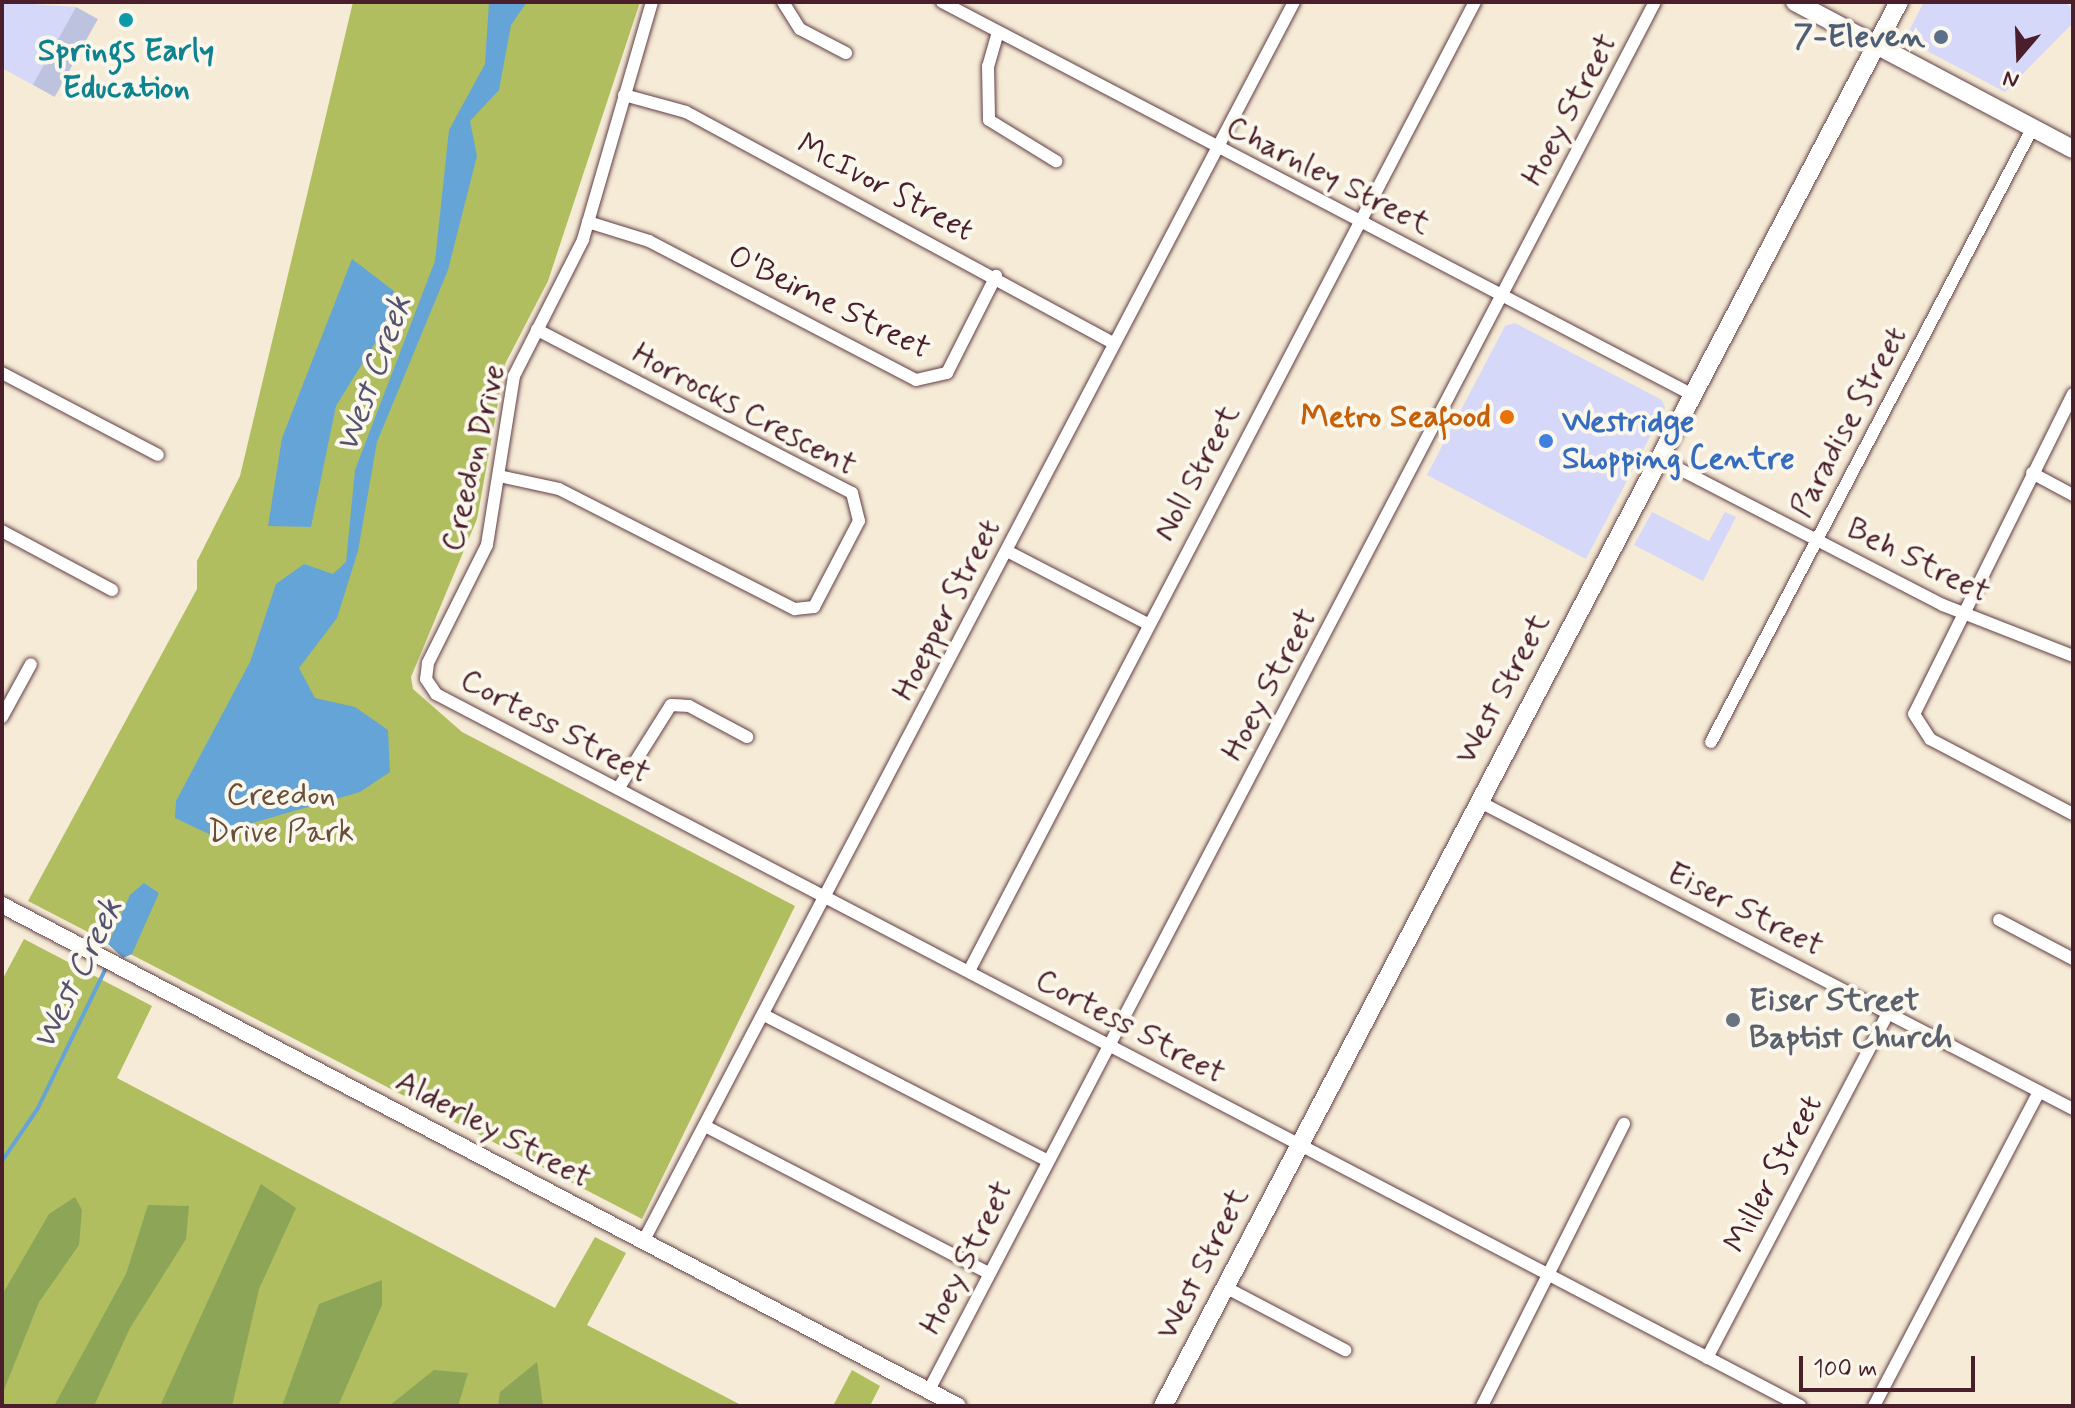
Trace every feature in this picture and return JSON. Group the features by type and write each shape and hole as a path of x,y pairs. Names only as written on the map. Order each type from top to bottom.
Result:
{"main road":[{"path":"1795,2 2073,149"},
{"name":"West Street","path":"1163,1406 1899,2"}],"street":[{"name":"Creedon Drive","path":"436,694 426,679 428,663 487,545 514,376 588,222 652,2"},
{"path":"783,2 800,29 846,53"},
{"name":"Hoepper Street","path":"644,1240 1294,2"},
{"name":"Noll Street","path":"969,971 1146,623 1475,2"},
{"name":"Hoey Street","path":"929,1390 1046,1160 1109,1046 1655,2"},
{"name":"Charnley Street","path":"951,4 1217,148 1691,394"},
{"path":"998,32 988,66 989,120 1056,161"},
{"name":"McIvor Street","path":"624,95 686,112 996,276 1114,343"},
{"name":"Paradise Street","path":"1711,742 2033,127"},
{"name":"O'Beirne Street","path":"588,222 649,241 916,380 947,373 996,276"},
{"name":"Horrocks Crescent","path":"499,476 559,489 795,609 814,607 859,521 852,493 537,330"},
{"path":"2,373 158,455"},
{"path":"2073,394 1961,613 1915,720 1930,739 2073,814"},
{"name":"Beh Street","path":"1658,458 1961,613 2073,656"},
{"path":"2032,473 2073,495"},
{"path":"2,531 112,590"},
{"path":"1007,551 1146,623"},
{"path":"4,709 31,664"},
{"name":"Cortess Street","path":"436,694 1800,1406"},
{"path":"618,789 671,705 689,706 747,737"},
{"name":"Eiser Street","path":"1478,801 2073,1109"},
{"name":"Alderley Street","path":"2,905 958,1406"},
{"path":"1999,920 2073,959"},
{"name":"Miller Street","path":"1707,1358 1888,1013"},
{"path":"764,1015 1046,1160"},
{"path":"1874,1406 2039,1092"},
{"path":"1482,1406 1624,1124"},
{"path":"705,1126 988,1273"},
{"path":"1225,1287 1345,1350"}],"shaded area":[{"path":"2,2 76,7 33,85 2,68"},
{"path":"1924,2 2063,2 2073,8 2073,23 2005,92 1912,43 1909,31"},
{"path":"76,7 98,19 55,97 33,85"},
{"name":"Westridge Shopping Centre","path":"1515,323 1662,400 1665,408 1586,559 1427,475 1505,326"},
{"path":"1652,512 1709,541 1725,512 1736,517 1703,581 1634,545"}],"green space":[{"name":"Creedon Drive Park","path":"353,2 640,2 548,281 505,364 477,519 411,677 413,689 462,732 795,906 642,1219 28,901 197,589 197,561 240,476"},
{"path":"24,939 152,1006 117,1078 555,1308 595,1237 626,1253 587,1325 743,1406 2,1406 2,980"},
{"path":"261,1184 296,1208 259,1289 232,1406 160,1406"},
{"path":"75,1197 82,1210 79,1245 39,1302 2,1395 2,1295 49,1214"},
{"path":"148,1205 189,1206 186,1239 130,1328 94,1406 54,1406 126,1274"},
{"path":"382,1280 382,1305 338,1406 282,1406 319,1304"},
{"path":"537,1362 543,1406 498,1406 500,1392"},
{"path":"434,1370 468,1373 458,1406 389,1406"},
{"path":"852,1370 880,1386 870,1406 833,1406"}],"water":[{"path":"489,2 527,2 511,25 499,90 470,121 477,156 448,270 377,442 358,551 337,618 299,668 315,698 355,707 388,730 390,772 360,792 211,835 175,818 176,801 250,662 276,584 304,564 333,574 346,562 355,470 435,261 449,130 485,64"},
{"path":"352,259 394,291 383,330 336,406 311,527 268,526 282,438"},
{"path":"144,883 159,893 132,954 123,958 108,944 130,895"}],"waterway":[{"name":"West Creek","path":"2,1161 38,1108 107,966"}],"place":[{"name":"Springs Early Education","path":"126,20"},
{"name":"7-Eleven","path":"1941,37"},
{"name":"Metro Seafood","path":"1507,417"},
{"name":"Westridge Shopping Centre","path":"1546,441"},
{"name":"Eiser Street Baptist Church","path":"1733,1020"}]}
